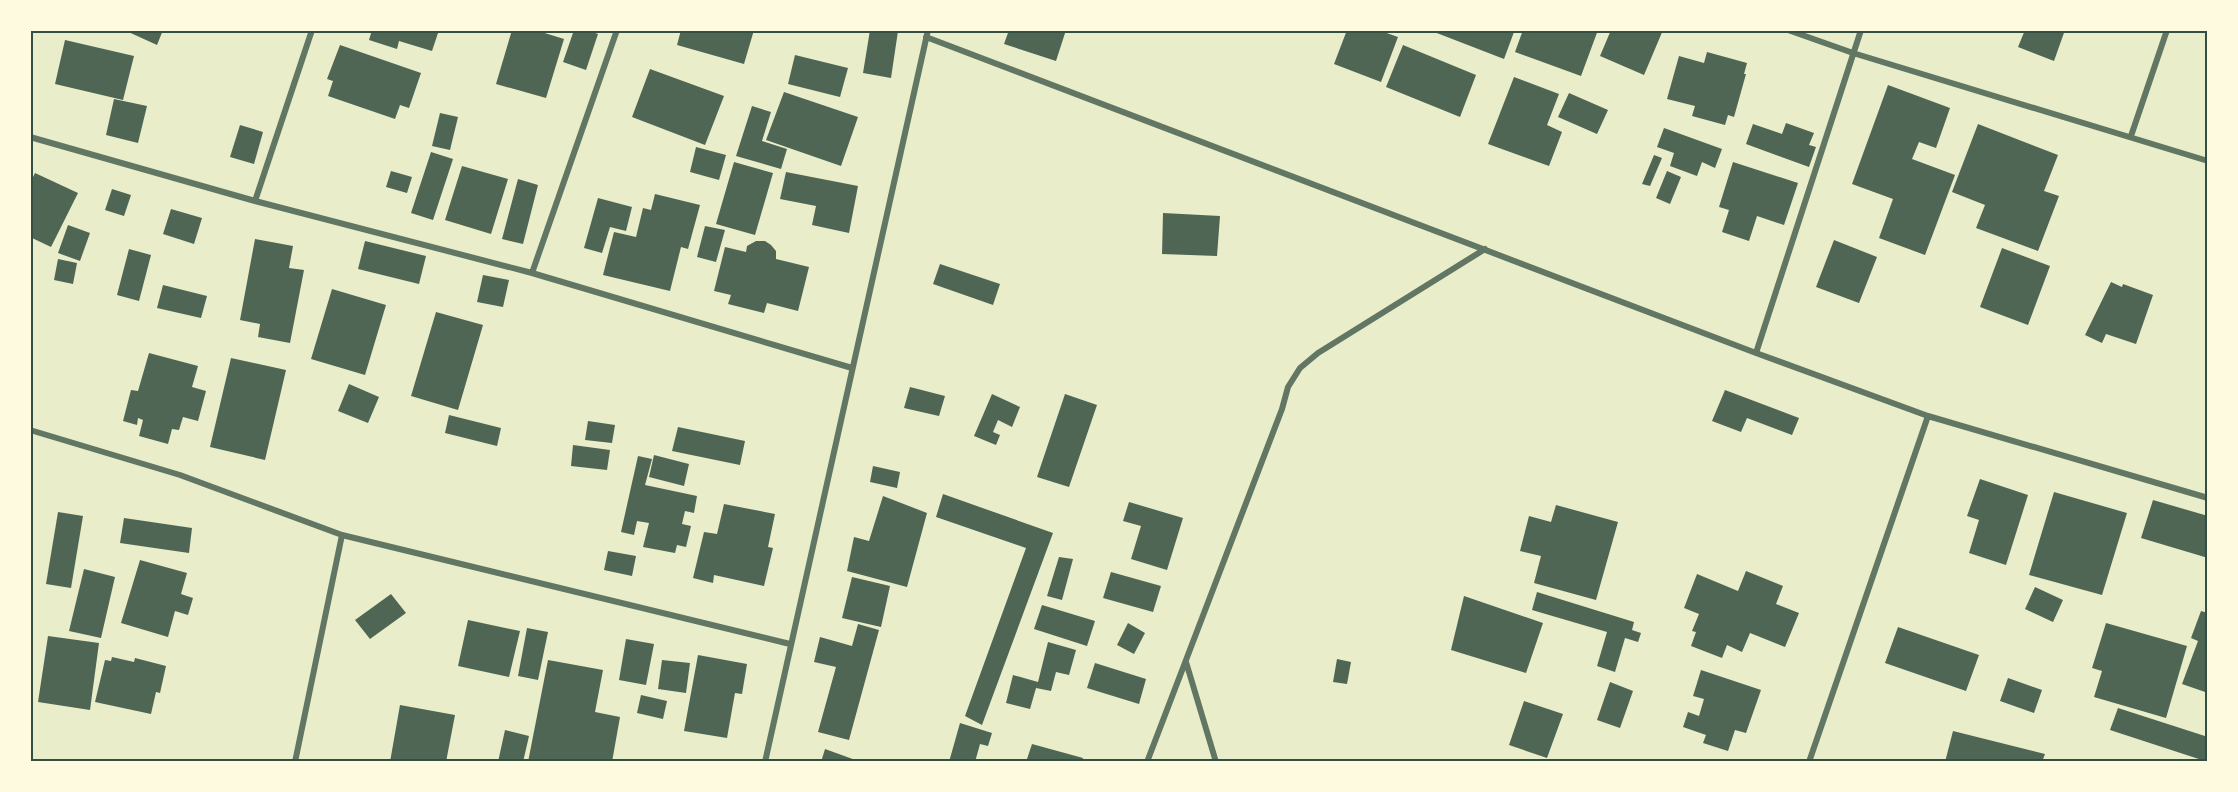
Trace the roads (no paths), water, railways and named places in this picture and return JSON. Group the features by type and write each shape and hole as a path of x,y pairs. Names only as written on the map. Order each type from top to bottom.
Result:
{"street":[{"path":"255,201 312,30"},
{"path":"531,273 616,30"},
{"path":"1788,30 1853,53 2208,160"},
{"path":"1756,353 1861,30"},
{"path":"2131,136 2167,30"},
{"path":"765,762 927,33 1756,353 1928,416 2208,498"},
{"path":"30,137 255,201 531,273 852,368"},
{"path":"1148,762 1282,409 1288,387 1300,368 1344,335 1485,249"},
{"path":"1809,762 1928,416"},
{"path":"30,430 180,475 342,535 790,644"},
{"path":"295,762 342,535"},
{"path":"1186,662 1216,762"}]}
